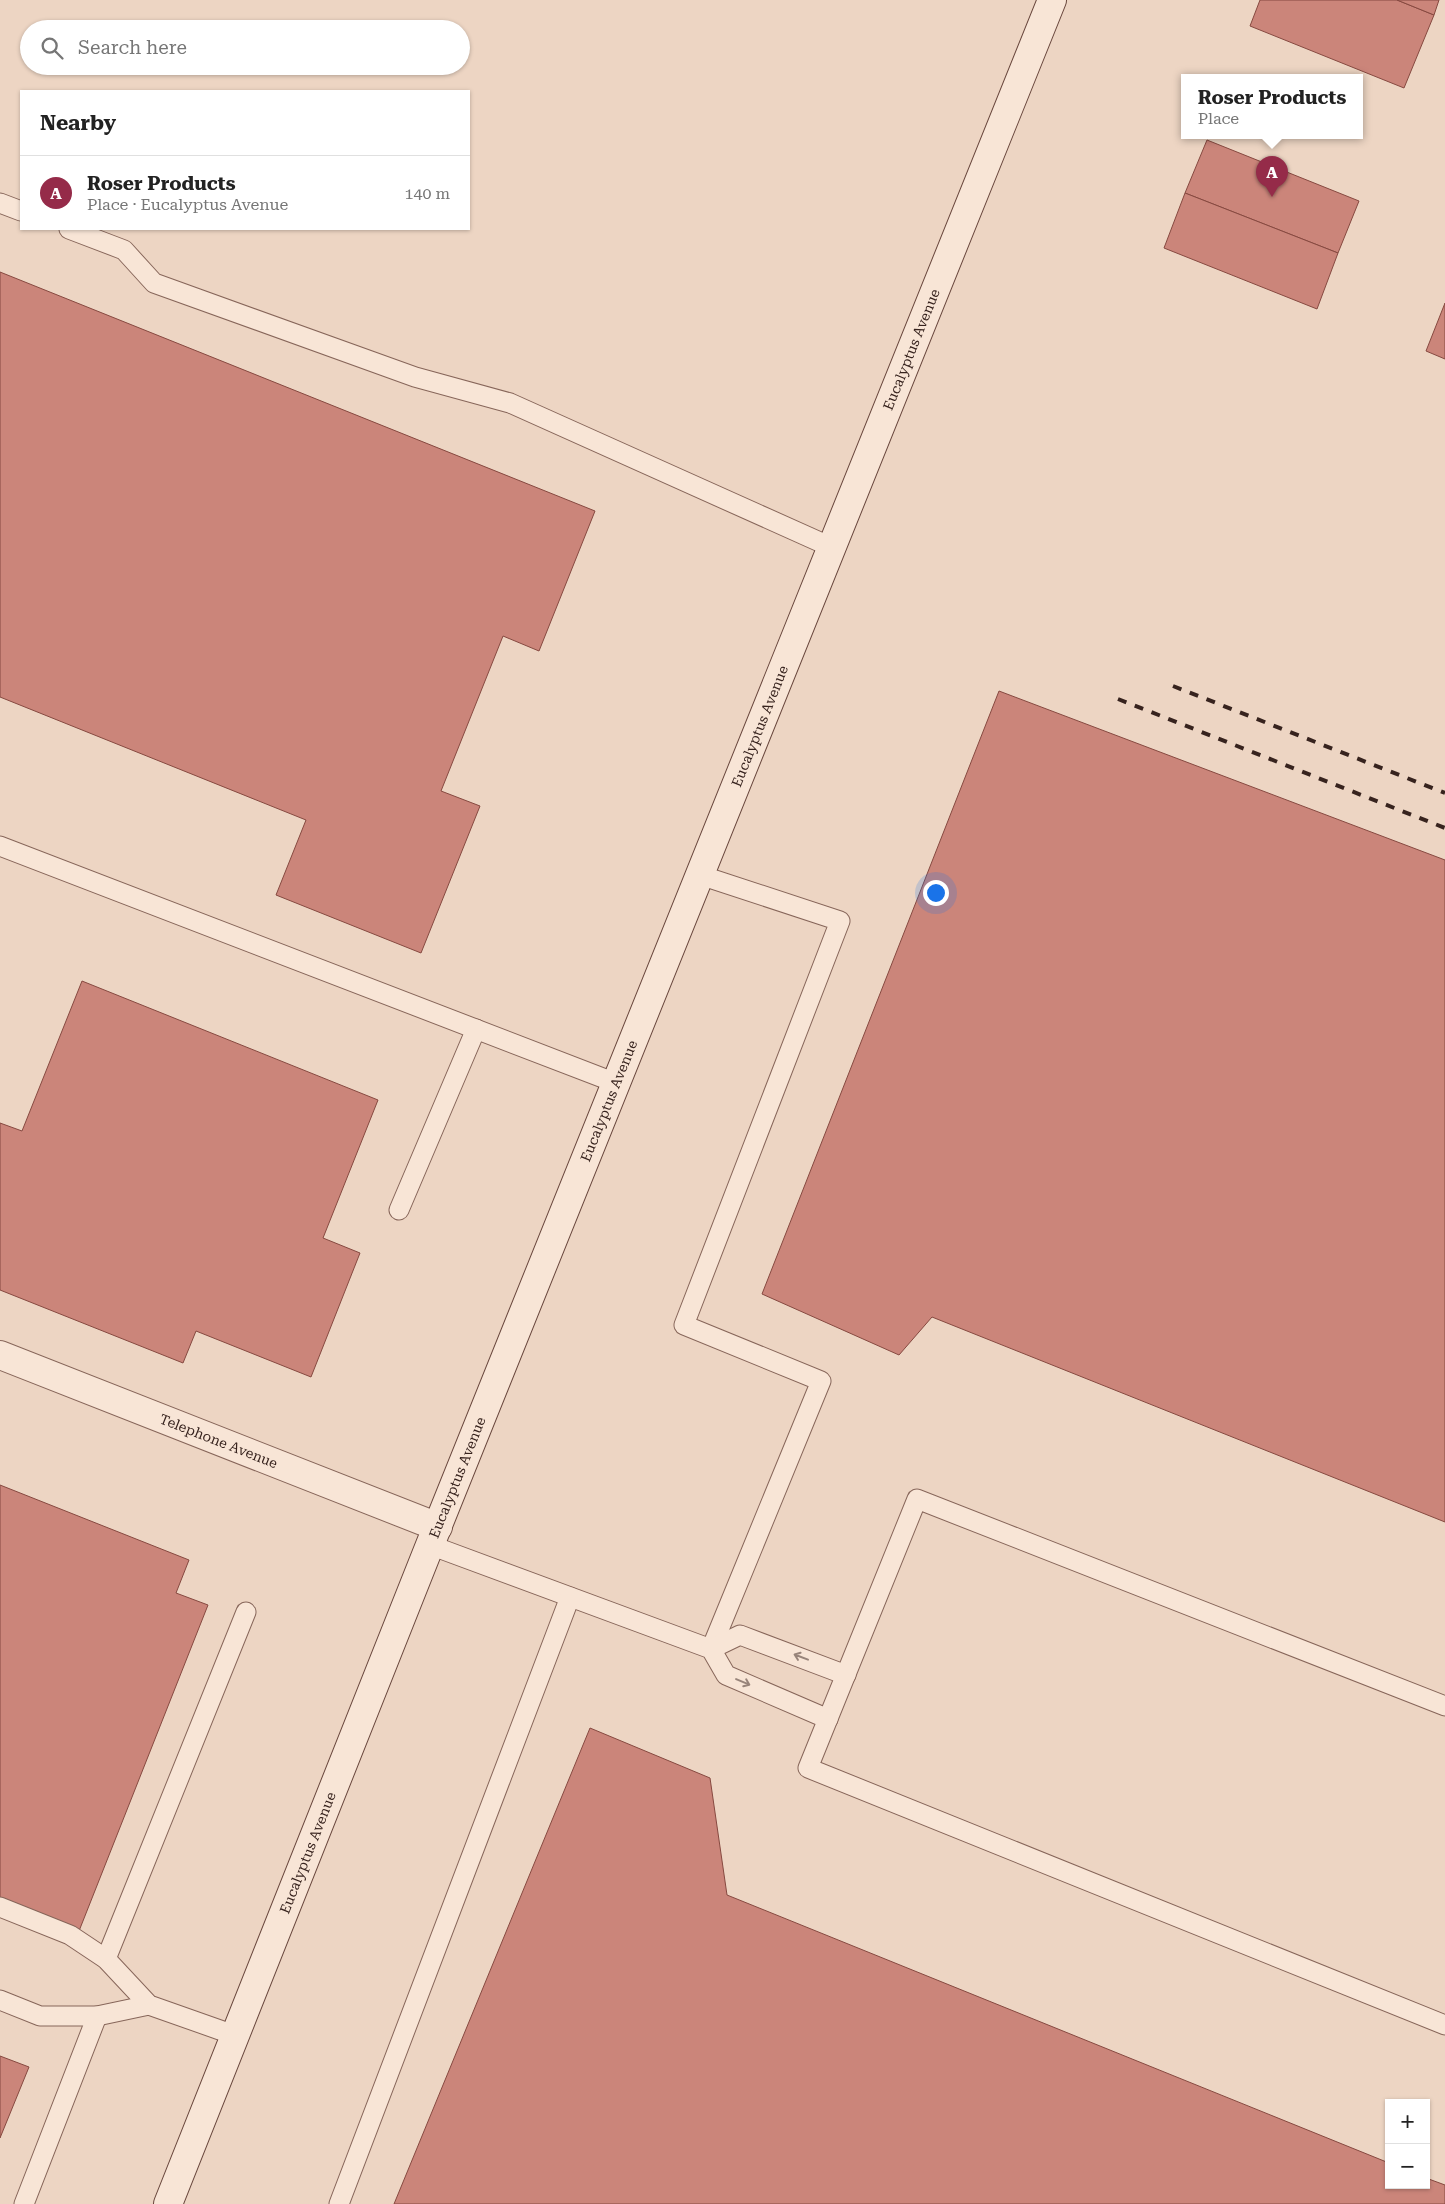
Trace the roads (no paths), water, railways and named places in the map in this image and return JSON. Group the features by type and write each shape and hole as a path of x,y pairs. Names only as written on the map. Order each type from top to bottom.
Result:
{"street":[{"name":"Eucalyptus Avenue","path":"168,2204 434,1536 1052,0"},
{"name":"Telephone Avenue","path":"0,1355 434,1536"}],"lane":[{"path":"0,202 20,211"},
{"path":"72,230 124,250 154,283 415,377 510,403 831,547"},
{"path":"0,846 616,1083"},
{"path":"700,875 840,921 684,1325 821,1381 711,1649"},
{"path":"399,1210 476,1029"},
{"path":"1445,1706 917,1499 808,1768 1445,2025"},
{"path":"434,1536 570,1597 711,1649 726,1675 828,1719"},
{"path":"339,2204 570,1597"},
{"path":"106,1959 246,1612"},
{"path":"711,1649 740,1635 846,1675"},
{"path":"0,1907 70,1935 106,1959 149,2005 234,2035"},
{"path":"0,2000 40,2016 97,2016 149,2005"},
{"path":"24,2204 97,2016"}],"railway":[{"path":"1173,686 1445,793"},
{"path":"1118,699 1445,828"}],"place":[{"name":"Roser Products","path":"1272,197"}]}
